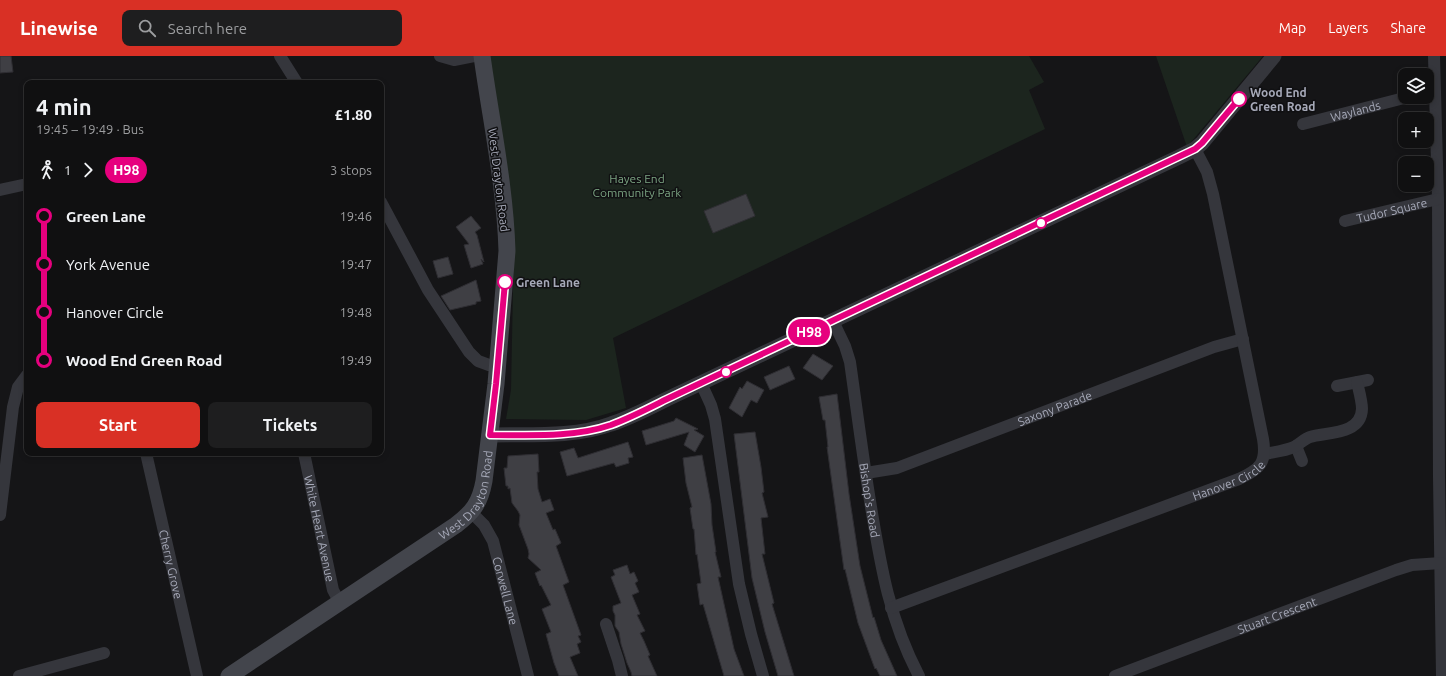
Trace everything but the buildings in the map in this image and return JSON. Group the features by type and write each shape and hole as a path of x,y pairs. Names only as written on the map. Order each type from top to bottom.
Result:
{"main road":[{"name":"West Drayton Road","path":"229,676 439,537 464,519 478,502 482,489 490,435 506,270 506,230 501,184 482,56"}],"street":[{"path":"280,56 295,80"},
{"path":"440,56 454,60 474,56"},
{"path":"490,435 560,433 596,429 631,416 1195,149 1206,139 1274,56"},
{"path":"1433,68 1434,56"},
{"name":"Waylands","path":"1303,124 1398,100"},
{"path":"1433,104 1441,151 1438,199 1439,477 1442,676"},
{"name":"Hanover Circle","path":"891,608 1239,478 1259,468 1264,454 1263,439 1243,339 1213,194 1207,172 1195,149"},
{"path":"0,190 24,185"},
{"name":"Tudor Square","path":"1345,221 1438,199"},
{"path":"384,208 428,290 469,352 478,361 497,366"},
{"name":"Bishop's Road","path":"833,321 845,346 850,362 882,573 891,608 903,641 919,676"},
{"name":"Saxony Parade","path":"866,473 897,468 1214,347 1243,339"},
{"path":"0,514 13,406 18,387 24,379"},
{"path":"1264,454 1287,450 1308,438 1349,428 1357,423 1362,413 1363,381 1337,386"},
{"path":"701,383 715,419 739,584 763,676"},
{"path":"1296,446 1302,461"},
{"name":"Cherry Grove","path":"147,456 196,676"},
{"name":"White Heart Avenue","path":"305,456 333,590 340,603"},
{"name":"Corwell Lane","path":"471,512 484,525 493,540 528,676"},
{"name":"Stuart Crescent","path":"1115,676 1396,570 1412,565 1441,563"},
{"path":"606,624 622,676"},
{"path":"19,676 104,653"}],"green space":[{"name":"Hayes End Community Park","path":"489,56 1029,56 1044,82 1029,90 1045,129 613,338 626,408 586,420 506,419 511,390 514,239"},
{"path":"1156,56 1263,56 1187,147"}],"bus line":[{"name":"H98","path":"505,282 490,435 560,433 596,429 631,416 1195,149 1202,143 1239,99"}],"place":[{"name":"Wood End Green Road","path":"1239,99"},
{"name":"Green Lane","path":"505,282"}]}
